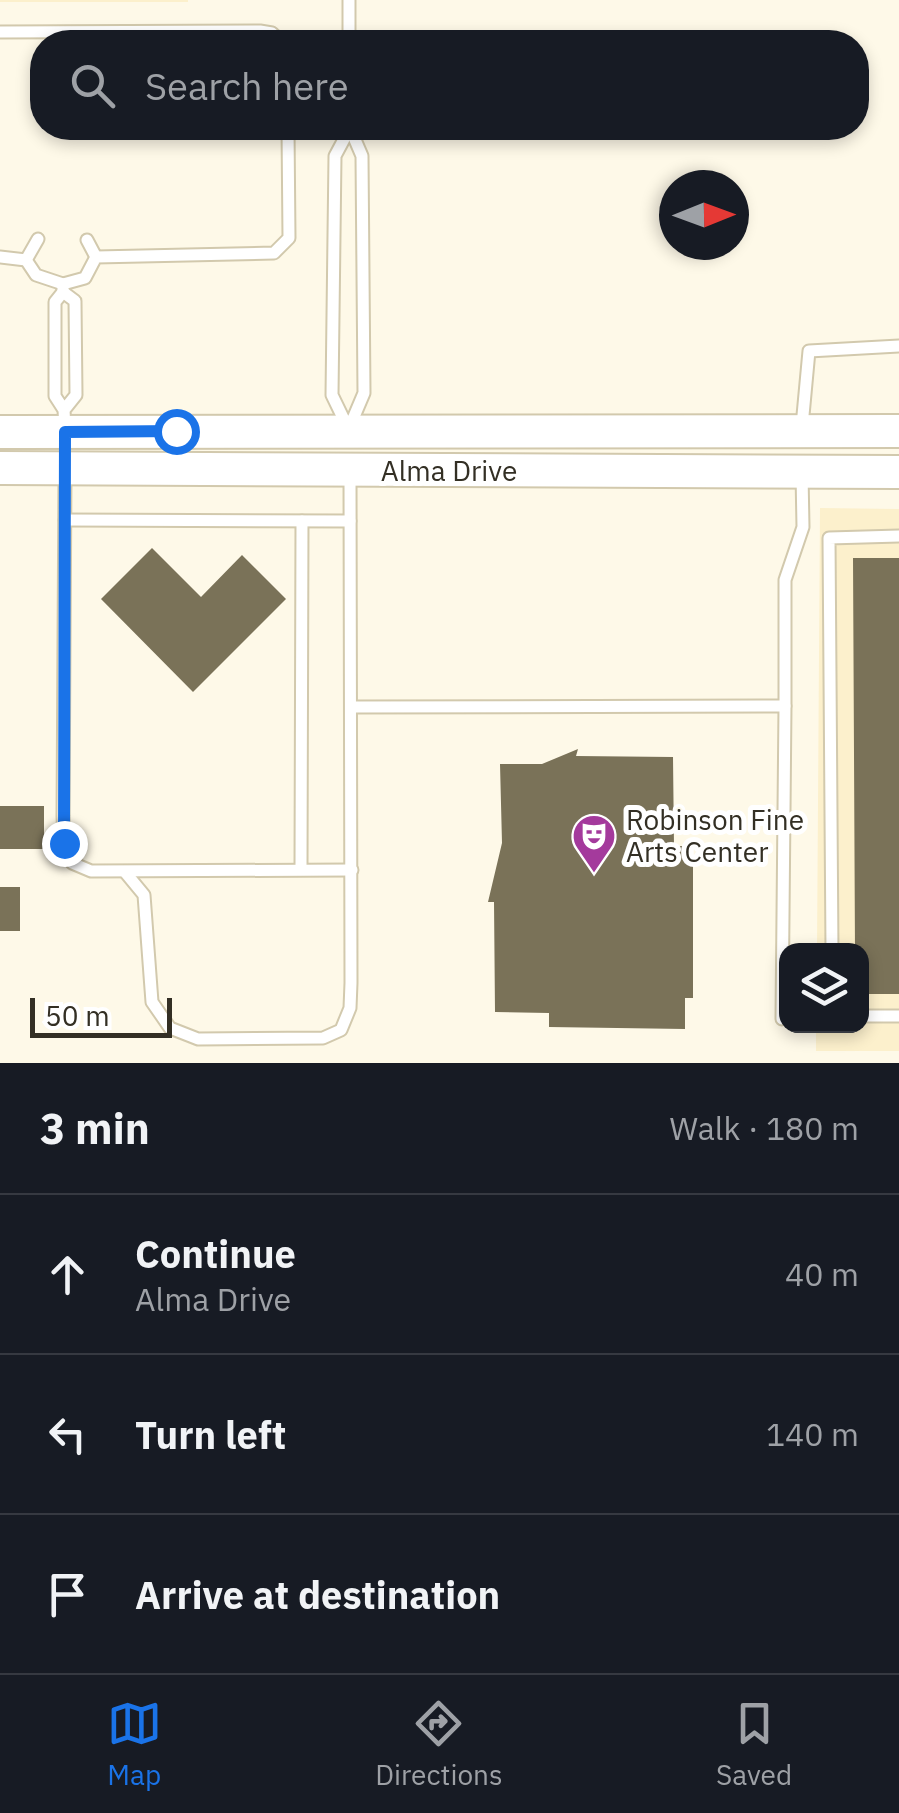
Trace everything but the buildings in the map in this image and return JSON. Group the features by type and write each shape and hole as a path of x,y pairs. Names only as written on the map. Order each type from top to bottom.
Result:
{"main road":[{"name":"Alma Drive","path":"0,432 64,421 349,430 899,431"},
{"path":"64,421 65,468"},
{"path":"349,430 350,470"},
{"path":"802,431 802,472"},
{"name":"Alma Drive","path":"0,468 899,472"}],"lane":[{"path":"349,0 349,30"},
{"path":"0,32 30,32"},
{"path":"96,258 274,253 288,238 288,140"},
{"path":"344,140 335,156 332,395 349,430"},
{"path":"349,430 364,393 362,156 355,140"},
{"path":"26,260 38,239"},
{"path":"87,240 96,258"},
{"path":"0,257 26,260"},
{"path":"64,421 54,396 55,302 63,288 85,278 96,258"},
{"path":"26,260 36,276 63,288 75,301 76,395 64,421"},
{"path":"802,431 809,350 899,346"},
{"path":"65,468 64,843 72,863 91,872 352,870"},
{"path":"125,872 144,895 152,1002 170,1028 198,1039 323,1038 341,1030 350,1008 350,470"},
{"path":"783,943 785,580 803,527 802,472"},
{"path":"65,520 350,521"},
{"path":"301,869 302,521"},
{"path":"832,943 829,538 899,536"},
{"path":"352,708 785,706"},
{"path":"869,1016 899,1016"}],"shaded area":[{"path":"188,0 188,2 0,2"},
{"path":"820,508 899,509 899,1051 816,1051 816,1033 869,1033 869,943 817,943"}],"place":[{"name":"Robinson Fine Arts Center","path":"594,874"}],"route":[{"path":"64,843 65,432 176,431"}]}
